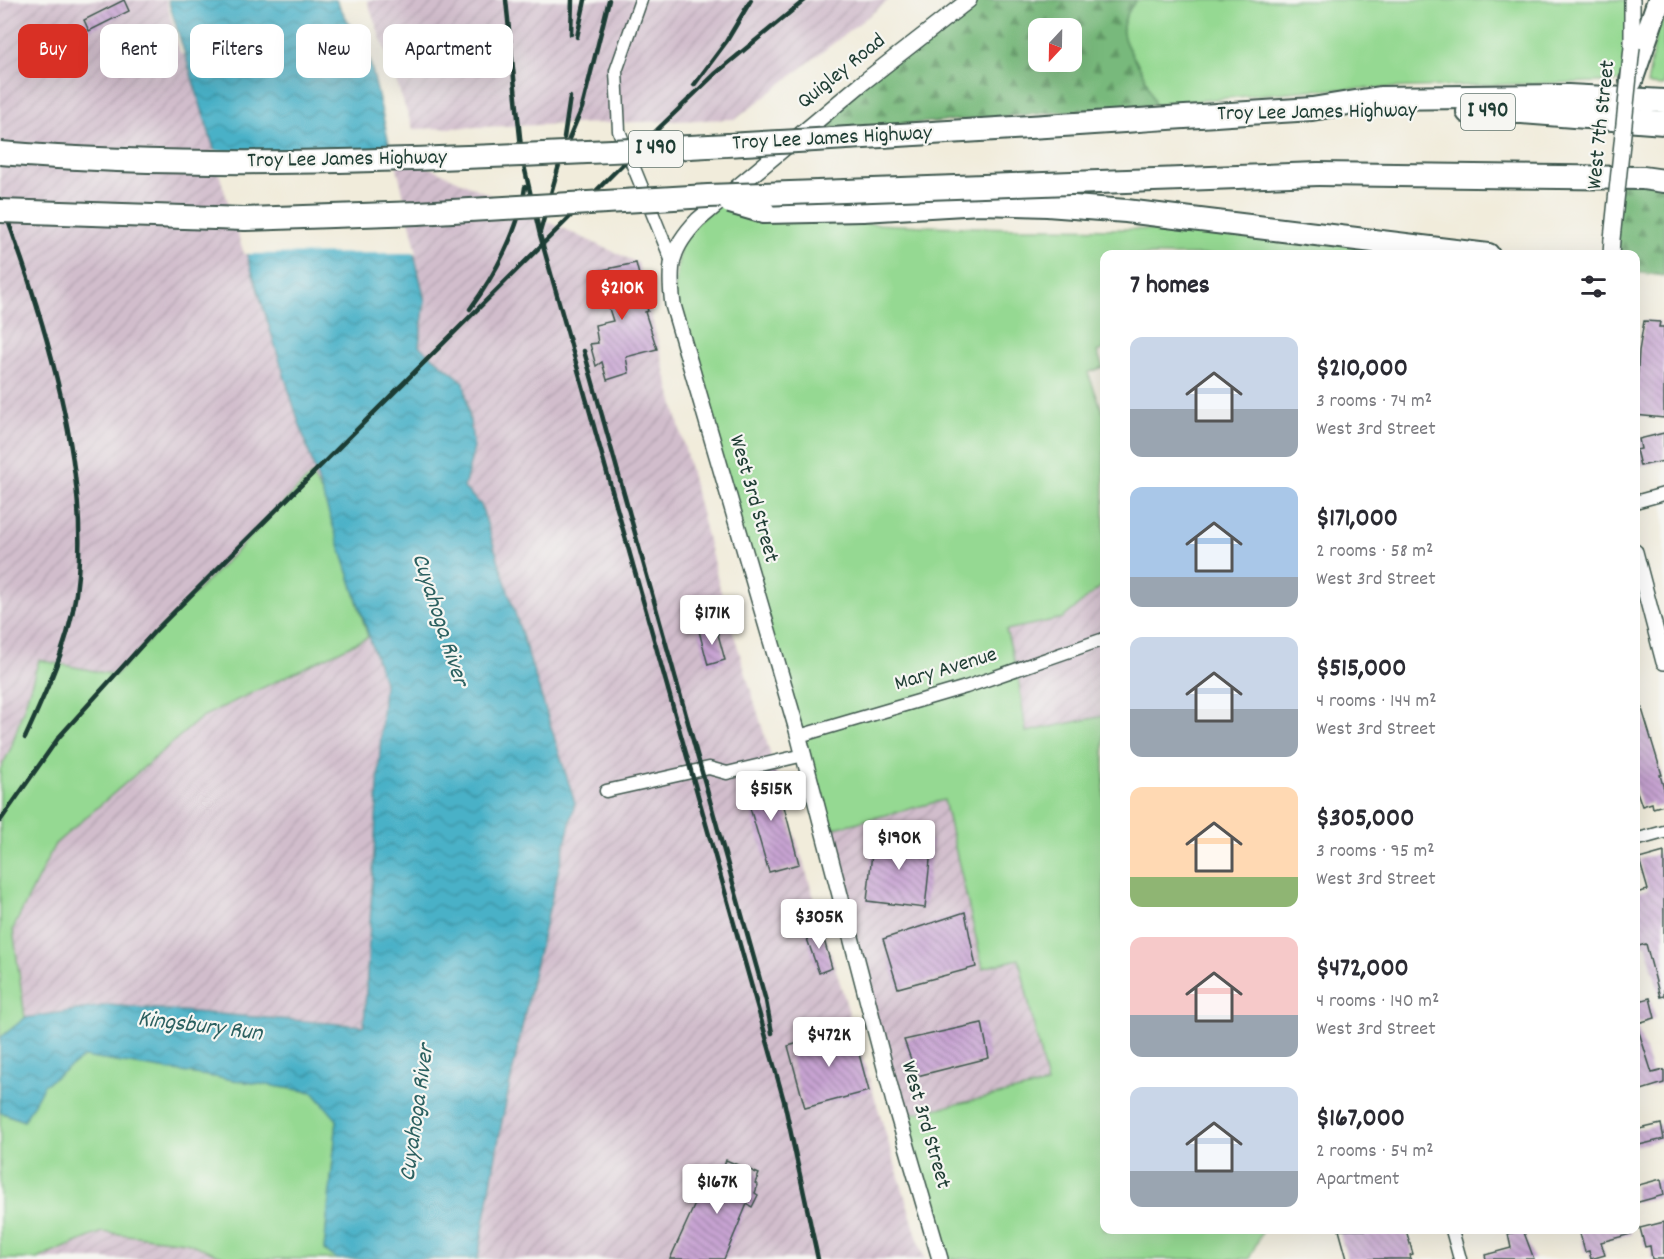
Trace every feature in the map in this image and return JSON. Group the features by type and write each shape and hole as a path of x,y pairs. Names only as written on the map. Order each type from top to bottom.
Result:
{"highway":[{"path":"1631,81 1637,48 1659,0"},
{"path":"1312,109 1380,98 1568,96 1664,101"},
{"name":"Troy Lee James Highway","path":"0,153 274,163 433,159 818,141 1312,109 1522,112 1664,123"},
{"name":"I 490","path":"0,211 245,219 418,213 708,196 1318,174 1643,178 1664,181"},
{"path":"708,196 764,212 863,210 980,203 1047,205 1126,211 1444,250"}],"street":[{"name":"West 3rd Street","path":"641,0 616,71 619,131 671,259 673,305 799,736 894,1102 940,1259"},
{"name":"Quigley Road","path":"671,259 681,237 698,220 861,84 969,0"},
{"name":"West 7th Street","path":"1632,0 1637,48"},
{"name":"West 7th Street","path":"1611,250 1631,81"},
{"path":"1640,501 1664,495"},
{"path":"1640,571 1664,662"},
{"name":"Mary Avenue","path":"799,736 966,687 1100,640"},
{"path":"606,790 709,768 727,773 804,755"},
{"path":"1640,839 1664,832"},
{"path":"1453,1234 1460,1259"}],"shaded area":[{"path":"0,0 166,0 172,24 100,24 100,78 178,78 178,45 180,53 190,58 190,78 235,78 638,263 721,592 924,1259 0,1259"},
{"path":"367,0 889,0 736,119 413,129 395,78 513,78 513,24 383,24 383,45"},
{"path":"1100,587 1100,717 1026,732 1017,670 1006,630 1063,618"},
{"path":"944,800 983,968 1019,959 1047,1084 898,1117 823,831"}],"green space":[{"path":"969,0 1136,0 1124,21 1124,37 1145,77 1155,105 803,132"},
{"path":"1136,0 1632,0 1631,81 1311,90 1155,105 1145,77 1124,37 1124,21"},
{"path":"1664,9 1664,86 1647,85 1656,33"},
{"path":"1620,174 1664,178 1664,276 1640,273 1640,250 1612,250"},
{"path":"722,199 799,216 877,224 1209,231 1297,235 1384,243 1383,250 1100,250 1100,351 1097,352 1100,368 1088,373 1100,404 1100,587 1063,618 1006,630 1017,670 1026,732 1100,717 1100,1234 1261,1234 1249,1259 940,1259 898,1117 1047,1084 1019,959 983,968 944,800 823,831 673,305 681,237"},
{"path":"311,475 326,500 368,637 202,717 55,844 13,929 25,1018 0,1038 0,770 11,748 39,660 115,675"},
{"path":"84,1057 313,1092 337,1119 324,1250 340,1259 230,1259 186,1242 102,1232 37,1259 0,1259 0,1112 24,1121 43,1085"}],"water":[{"path":"168,0 336,0 350,24 296,24 296,78 371,78 371,64 425,301 419,346 464,382 474,448 464,488 481,505 575,803 534,971 501,1126 478,1259 337,1259 324,1250 337,1120 313,1092 84,1057 44,1085 24,1121 0,1112 0,1038 25,1018 109,1005 364,1026 384,682 294,407 192,78 284,78 284,24 190,24 190,71 178,32 178,24 175,24"}],"pier":[{"path":"393,150 417,253 244,254 212,151 302,154"}],"building":[{"path":"124,0 129,11 89,31 88,24 84,20"},
{"path":"636,263 648,311 645,312 657,349 626,357 629,373 607,380 602,362 596,366 590,344 598,343 595,325 613,321 597,271"},
{"path":"1644,321 1660,322 1659,327 1664,327 1664,418 1640,416 1640,345"},
{"path":"1664,433 1664,461 1640,466 1640,439"},
{"path":"716,627 725,660 708,665 699,631"},
{"path":"1640,702 1662,775 1660,775 1664,789 1664,805 1653,808 1652,803 1642,806 1640,800"},
{"path":"775,772 799,864 769,872 742,781"},
{"path":"874,833 932,841 925,908 867,901"},
{"path":"1664,852 1664,996 1660,997 1646,944 1640,946 1640,892 1648,890 1640,859"},
{"path":"965,912 976,967 898,988 883,939"},
{"path":"821,929 832,968 819,973 805,933"},
{"path":"1650,998 1655,1018 1640,1022 1640,1001"},
{"path":"982,1023 989,1058 917,1076 904,1040"},
{"path":"852,1028 869,1091 805,1108 788,1046"},
{"path":"1640,1035 1652,1073 1664,1070 1664,1083 1640,1090"},
{"path":"1661,1124 1664,1139 1640,1145 1640,1129"},
{"path":"726,1160 759,1174 755,1183 758,1185 755,1193 758,1195 752,1207 747,1204 724,1259 670,1259 705,1182 718,1185"},
{"path":"1661,1179 1664,1195 1640,1202 1640,1185"},
{"path":"1664,1222 1664,1259 1652,1259 1650,1246 1645,1247 1640,1228"},
{"path":"1340,1234 1407,1234 1413,1254 1410,1255 1411,1259 1347,1259"},
{"path":"1508,1234 1525,1234 1534,1259 1486,1259 1485,1255 1511,1248"},
{"path":"1580,1234 1631,1234 1601,1242 1605,1255 1591,1259 1589,1251 1585,1252"}],"railway":[{"path":"506,0 522,157 540,235 784,1101 818,1259"},
{"path":"571,34 572,0"},
{"path":"577,37 585,0"},
{"path":"540,232 561,158 582,108 609,0"},
{"path":"694,85 726,42 751,0"},
{"path":"0,821 59,737 154,632 660,127 715,74 805,0"},
{"path":"564,138 570,97"},
{"path":"470,309 505,251 518,219 525,187"},
{"path":"0,199 31,287 58,384 69,433 76,482 79,529 76,596 66,638 25,738"},
{"path":"584,351 766,1001 772,1033"}],"water label":[{"name":"Cuyahoga River","path":"439,620"},
{"name":"Kingsbury Run","path":"200,1027"},
{"name":"Cuyahoga River","path":"418,1113"}]}
